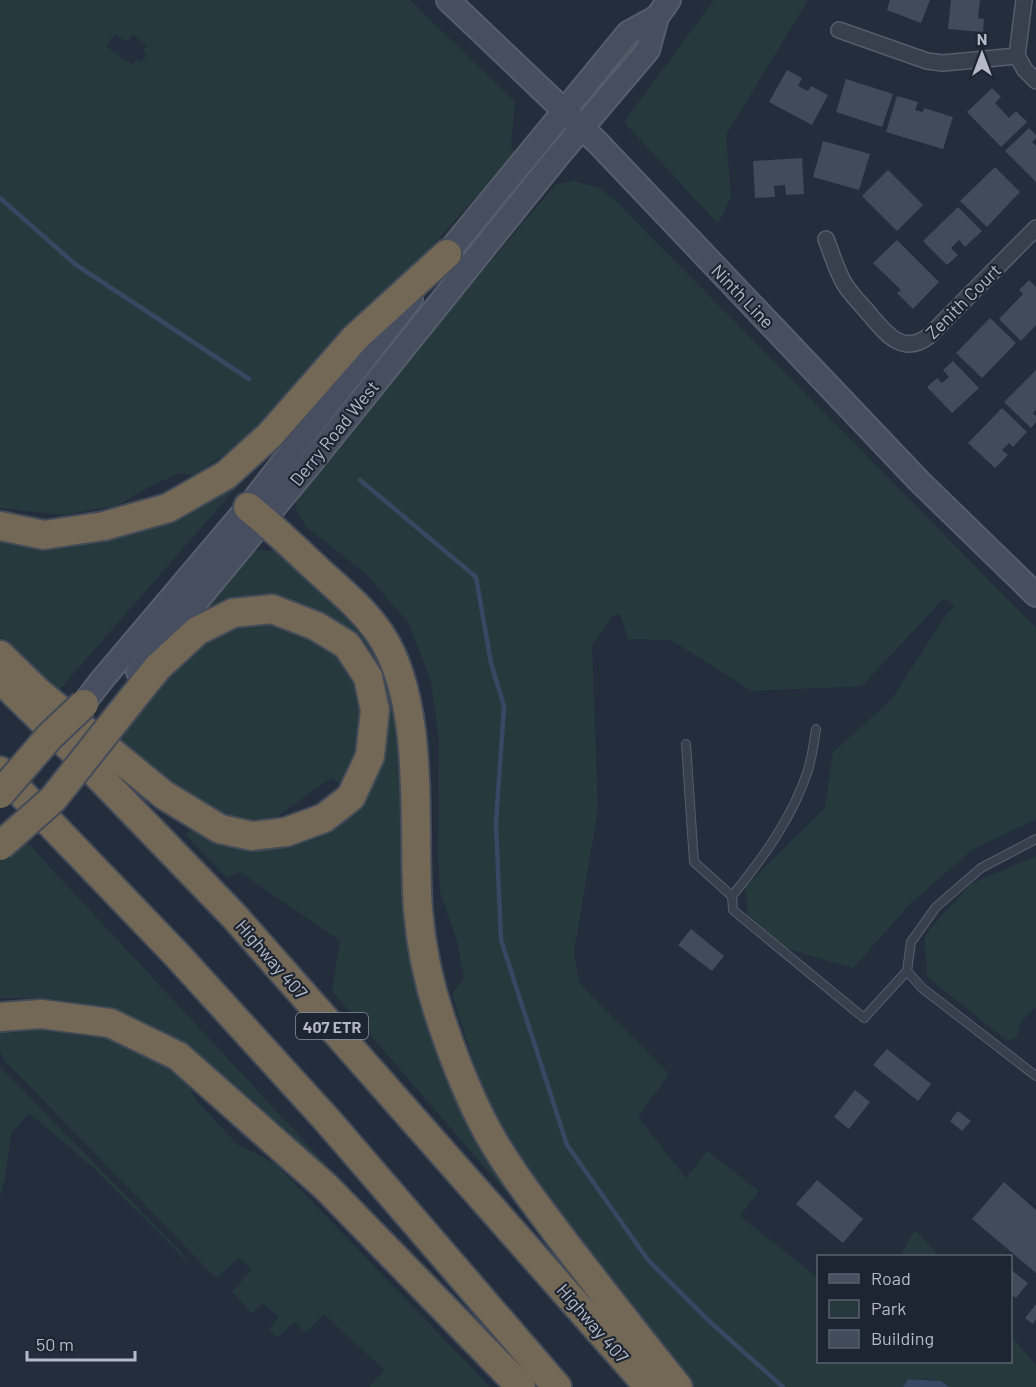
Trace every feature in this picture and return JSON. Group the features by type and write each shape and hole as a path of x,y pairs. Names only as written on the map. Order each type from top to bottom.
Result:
{"highway":[{"path":"0,526 44,535 104,526 168,508 226,475 270,435 355,338 447,254"},
{"path":"255,513 356,606 380,634 393,660 404,689 411,743 418,910 425,958 440,1017 458,1068 482,1120 539,1208 634,1334 678,1387"},
{"path":"0,655 38,692 164,795 220,829 252,836 286,832 324,818 351,797 370,756 375,710 368,677 347,645 316,626 272,609 233,614 197,632 124,699 53,799 0,845"},
{"name":"Highway 407","path":"0,679 85,762 234,916 649,1387"},
{"path":"84,704 50,736 0,796 177,955"},
{"path":"0,771 177,955 328,1122 557,1387"},
{"path":"0,1017 41,1014 110,1023 178,1056 326,1187 521,1387"}],"main road":[{"name":"Ninth Line","path":"448,0 582,127 919,482 1036,595"},
{"name":"Derry Road West","path":"124,699 255,513 447,254 628,33 663,8"},
{"name":"Derry Road West","path":"0,807 101,681 255,513 648,50 663,8"}],"street":[{"path":"1024,0 1017,56 1025,70 1036,81"},
{"path":"839,30 927,61 943,63 1017,56"},
{"name":"Zenith Court","path":"826,239 844,285 887,334 897,342 909,344 920,343 929,336 1036,228"}],"lane":[{"path":"732,896 752,873 789,815 808,769 816,729"},
{"path":"686,744 694,862 732,896 733,910 864,1018 907,971 911,942 936,907 981,868 1036,839"},
{"path":"907,971 922,988 1036,1076"}],"green space":[{"path":"0,0 410,0 515,102 511,144 515,154 375,309 246,439 194,476 180,473 150,486 113,509 108,507 65,515 0,508","holes":["115,34 127,42 133,35 147,45 143,51 147,55 141,62 137,59 132,65 106,46"]},
{"path":"714,0 808,0 726,135 731,197 718,224 624,122"},
{"path":"574,181 599,188 614,199 1036,628 1036,819 972,850 910,904 853,968 782,947 748,915 745,887 825,808 833,752 891,700 948,612 955,607 944,598 862,686 752,691 671,640 628,639 620,614 614,615 592,645 598,810 574,952 580,984 669,1074 638,1117 686,1178 707,1151 759,1191 740,1216 817,1277 817,1363 1012,1363 1012,1337 1036,1365 1036,1387 949,1387 934,1380 908,1379 903,1387 694,1387 611,1281 503,1133 484,1094 452,994 464,977 457,941 440,892 439,742 431,681 408,622 364,572 306,527 295,508 300,487 556,184"},
{"path":"256,465 59,690 0,637 0,534 43,541"},
{"path":"247,550 279,551 351,610 397,694 408,895 512,1188 507,1193 332,991 340,941 240,872 227,878 186,835 190,831 170,814 252,842 371,778 356,639 322,612 273,596 208,610 202,605"},
{"path":"260,619 308,632 330,649 344,665 354,684 360,704 362,725 359,745 352,765 340,784 331,778 270,821 233,817 185,795 109,733 216,629"},
{"path":"21,836 424,1270 106,1010 46,998 0,998 0,862"},
{"path":"1036,856 1036,1007 1021,1021 1016,1038 1008,1041 927,977 925,938 929,930 971,884"},
{"path":"0,1019 93,1027 185,1073 194,1098 238,1145 275,1163 490,1387 369,1387 384,1370 324,1314 306,1333 294,1322 277,1338 269,1329 279,1317 263,1303 252,1314 232,1291 252,1270 239,1258 216,1278 5,1061 0,1052"},
{"path":"0,1067 182,1253 189,1264 94,1168 29,1113 11,1134 5,1180 0,1196"},
{"path":"915,1230 938,1255 901,1255"}],"water":[{"path":"908,1379 941,1381 949,1387 903,1387"}],"building":[{"path":"890,0 930,0 921,23 887,10"},
{"path":"951,0 980,0 978,18 984,19 983,32 948,29"},
{"path":"787,70 802,78 798,86 808,91 811,86 828,95 812,125 769,102"},
{"path":"846,79 893,94 882,127 836,112"},
{"path":"992,88 1001,97 995,103 1009,118 1016,111 1027,122 1001,147 967,112"},
{"path":"897,96 918,102 915,110 923,112 924,108 953,117 943,149 886,132"},
{"path":"1029,128 1036,135 1032,142 1036,146 1036,182 1005,151"},
{"path":"823,141 870,154 859,190 813,177"},
{"path":"802,158 804,194 786,195 785,185 774,186 775,197 755,198 753,161"},
{"path":"995,167 1020,192 987,227 960,201"},
{"path":"888,170 923,205 897,231 862,196"},
{"path":"958,207 982,231 965,247 959,240 951,248 958,255 947,265 923,241"},
{"path":"897,240 939,282 913,309 897,293 901,290 873,263"},
{"path":"1029,280 1036,287 1036,325 1021,341 999,319 1023,294 1019,290"},
{"path":"990,318 1016,343 982,378 956,353"},
{"path":"953,361 979,388 952,413 927,387 937,378 942,383 949,377 943,370"},
{"path":"1036,370 1036,410 1033,413 1036,416 1036,422 1031,428 1004,402"},
{"path":"1002,408 1027,432 1013,447 1009,443 1002,450 1008,455 995,468 968,443"},
{"path":"691,929 724,956 712,971 678,945"},
{"path":"887,1049 931,1084 918,1101 873,1065"},
{"path":"855,1090 870,1102 849,1129 834,1117"},
{"path":"958,1111 971,1121 962,1131 950,1121"},
{"path":"817,1180 863,1219 843,1243 796,1204"},
{"path":"1004,1182 1036,1210 1036,1273 972,1219"},
{"path":"1012,1271 1028,1283 1016,1298 1012,1295"},
{"path":"1036,1304 1036,1319 1033,1324 1025,1318"}],"waterway":[{"path":"0,198 75,264 249,379"},
{"path":"360,480 476,577 491,663 504,706 496,823 501,940 567,1145 648,1260 709,1321 783,1387"}]}
